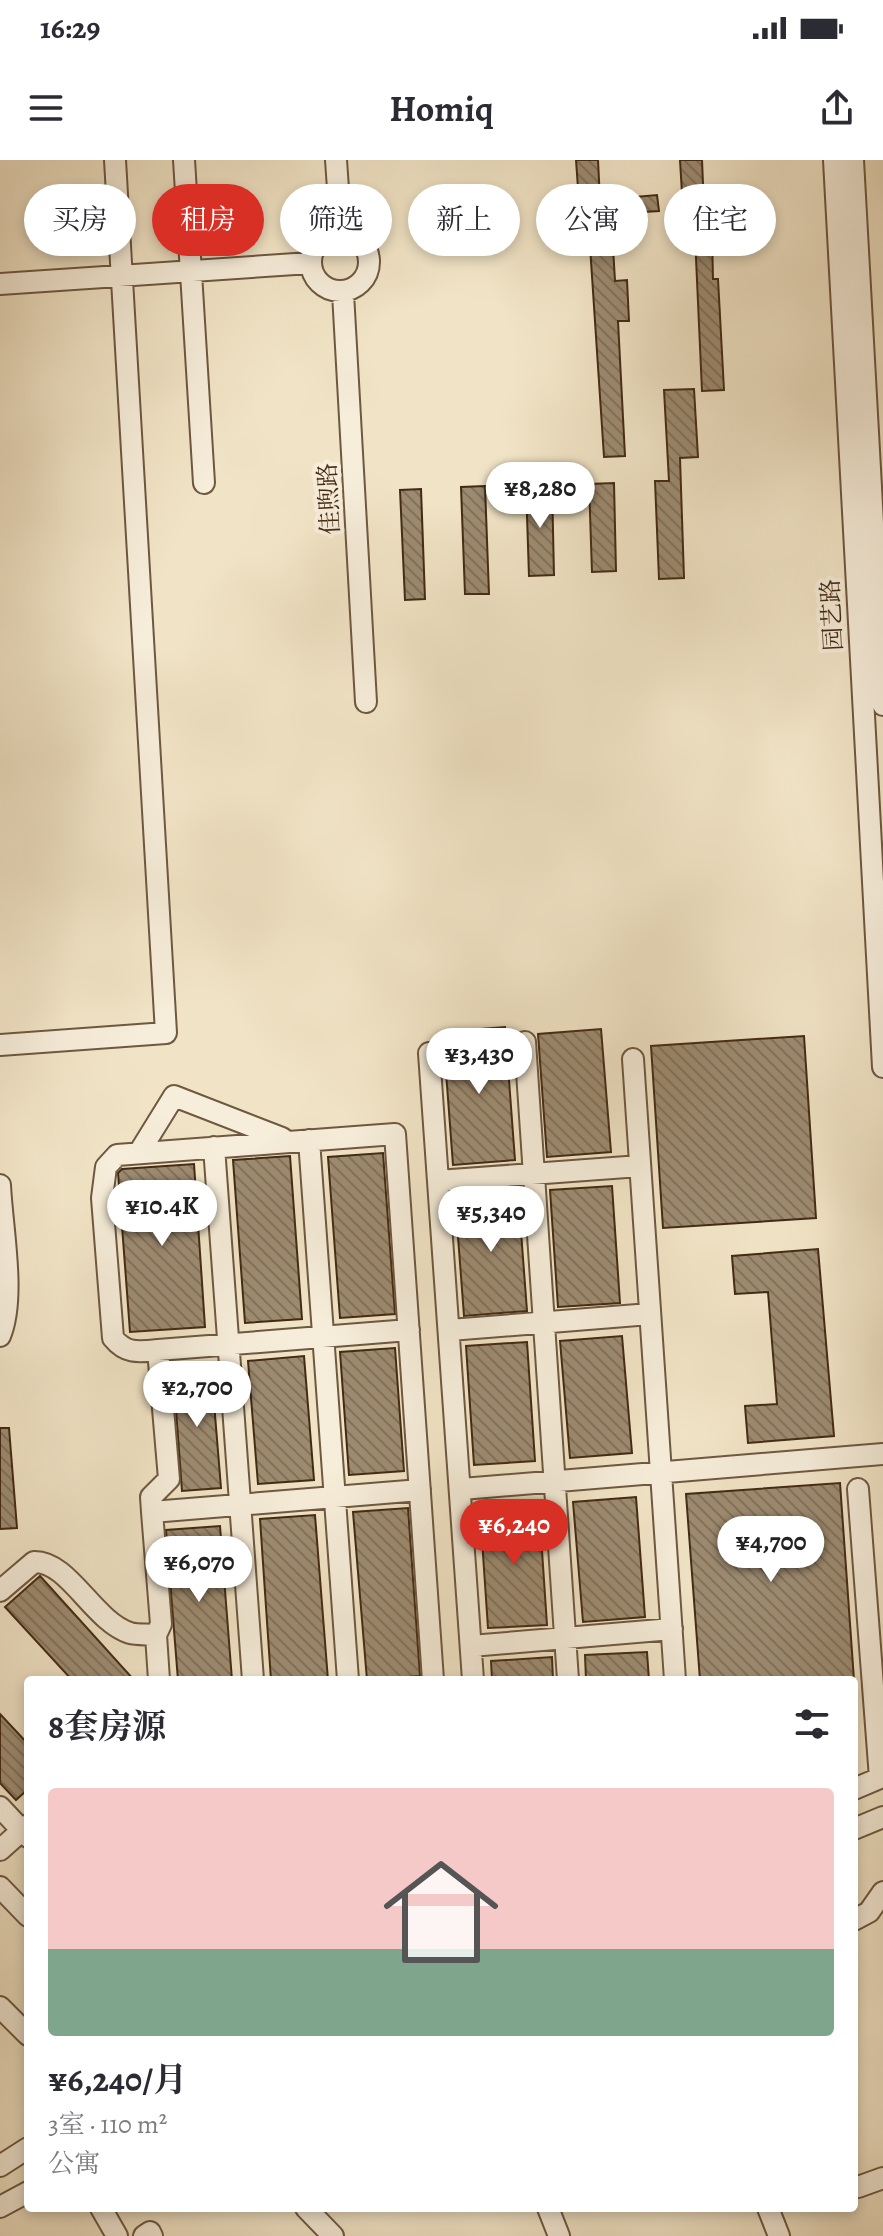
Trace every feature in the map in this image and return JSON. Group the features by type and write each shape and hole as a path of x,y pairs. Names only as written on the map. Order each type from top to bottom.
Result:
{"street":[{"path":"0,1045 166,1033 115,160"},
{"path":"184,160 204,483"},
{"path":"336,160 338,184"},
{"name":"园艺路","path":"834,160 883,1067"},
{"name":"园艺路","path":"853,160 883,705"},
{"path":"313,256 310,263 320,285 343,293 363,283 371,261 368,256"},
{"path":"0,284 310,263"},
{"name":"佳煦路","path":"343,293 366,702"},
{"path":"525,1042 568,1676"},
{"path":"429,1053 473,1676"},
{"path":"633,1059 675,1676"},
{"path":"140,1151 174,1096 299,1141"},
{"path":"409,1330 131,1352 113,1338 102,1179 117,1155 140,1151 395,1134 409,1330 433,1676"},
{"path":"299,1141 323,1336 348,1676"},
{"path":"214,1147 253,1676"},
{"path":"438,1181 640,1166"},
{"path":"0,1185 7,1299 5,1323 0,1336"},
{"path":"450,1330 650,1314"},
{"path":"158,1350 169,1479 151,1497 161,1624 156,1635 159,1676"},
{"path":"462,1489 661,1475 883,1454"},
{"path":"858,1489 875,1595 880,1778 858,1787"},
{"path":"152,1512 420,1490"},
{"path":"0,1591 34,1562 43,1562 53,1565 111,1623 131,1633 156,1635"},
{"path":"471,1646 672,1629"},
{"path":"0,1807 24,1829"},
{"path":"858,1827 883,1817"},
{"path":"0,1850 24,1832"},
{"path":"0,1887 24,1912"},
{"path":"858,1918 869,1912 883,1892"},
{"path":"0,2007 24,2026"},
{"path":"0,2166 24,2151"},
{"path":"858,2187 883,2178"},
{"path":"0,2207 24,2194"},
{"path":"103,2212 117,2236"},
{"path":"310,2212 333,2236"},
{"path":"550,2212 559,2236"},
{"path":"770,2212 779,2236"},
{"path":"144,2236 150,2232 152,2236"}],"building":[{"path":"576,160 598,160 599,184 578,184"},
{"path":"680,160 702,160 703,184 681,184"},
{"path":"657,195 659,211 648,212 648,196"},
{"path":"591,256 614,256 615,281 627,280 629,321 618,321 625,456 604,457"},
{"path":"696,256 712,256 713,279 718,279 724,390 702,391"},
{"path":"694,389 698,457 680,458 684,578 659,579 655,481 669,481 664,390"},
{"path":"614,483 616,571 592,572 589,484"},
{"path":"526,485 552,485 554,575 529,576"},
{"path":"485,486 489,594 465,594 461,487"},
{"path":"421,489 425,599 405,600 400,490"},
{"path":"505,1027 515,1160 453,1165 443,1032"},
{"path":"601,1029 611,1152 547,1157 538,1034"},
{"path":"804,1036 816,1218 663,1228 651,1046"},
{"path":"383,1153 395,1314 340,1318 328,1157"},
{"path":"290,1156 302,1319 245,1323 233,1160"},
{"path":"194,1164 205,1327 130,1332 118,1173 122,1169"},
{"path":"612,1186 620,1303 558,1307 550,1190"},
{"path":"518,1192 527,1311 464,1316 455,1197"},
{"path":"818,1249 834,1436 748,1443 745,1406 777,1404 768,1292 735,1294 732,1256"},
{"path":"622,1336 632,1453 570,1458 560,1341"},
{"path":"527,1342 535,1461 474,1465 466,1346"},
{"path":"395,1348 404,1471 349,1475 340,1352"},
{"path":"304,1356 314,1480 258,1484 248,1361"},
{"path":"211,1366 221,1488 182,1491 173,1369"},
{"path":"0,1428 9,1428 17,1528 0,1529"},
{"path":"840,1483 854,1676 700,1676 686,1494"},
{"path":"636,1497 645,1617 583,1622 573,1502"},
{"path":"539,1506 547,1625 488,1628 480,1510"},
{"path":"408,1508 420,1676 367,1676 353,1512"},
{"path":"315,1515 328,1676 271,1676 260,1519"},
{"path":"220,1526 232,1676 178,1676 166,1530"},
{"path":"40,1576 130,1676 68,1676 5,1607"},
{"path":"647,1652 649,1676 586,1676 585,1655"},
{"path":"552,1657 553,1676 492,1676 491,1661"},
{"path":"0,1714 24,1740 24,1793 16,1800 0,1783"}]}
